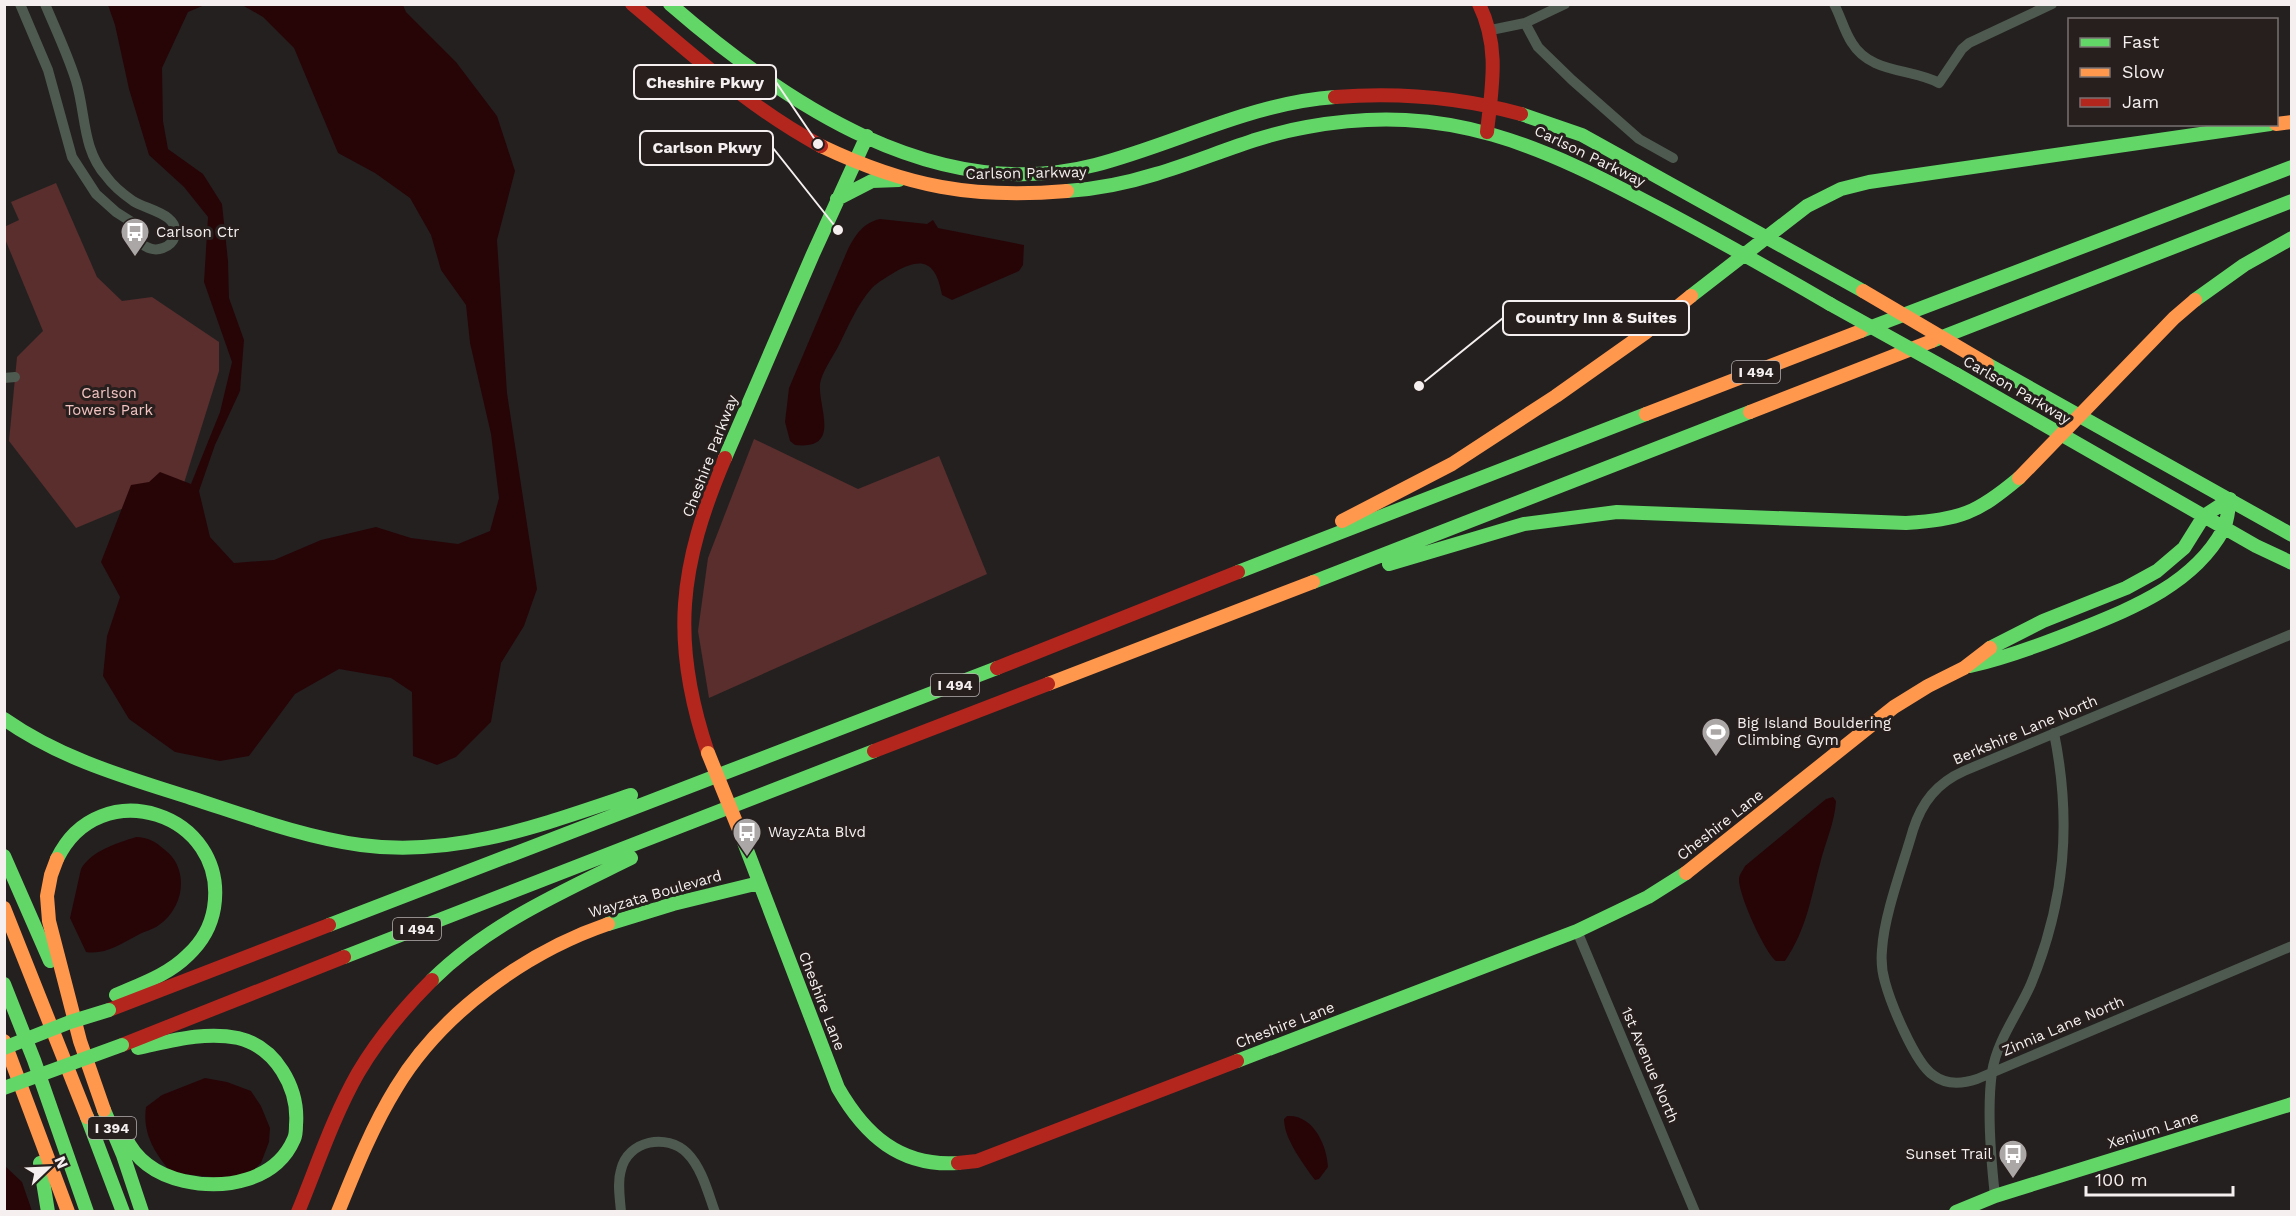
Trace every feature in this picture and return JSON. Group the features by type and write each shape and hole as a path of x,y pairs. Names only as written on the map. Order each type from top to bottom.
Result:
{"main road":[{"name":"Carlson Parkway","path":"632,4 739,93 772,117 811,140 874,169 942,189 983,194 1086,190 1144,178 1242,143 1314,124 1387,119 1433,122 1487,132 1535,146 1565,159 1743,254 2224,528 2292,563"},
{"name":"Carlson Parkway","path":"670,4 763,78 825,118 910,154 971,171 1000,174 1045,174 1104,163 1236,116 1309,99 1396,94 1450,98 1536,117 1582,135 1766,236 1987,364 2292,535"},
{"path":"1479,4 1491,30 1495,53 1487,132"},
{"path":"1222,578 1323,531 1452,464 1608,360 1806,206 1856,184 2256,126"},
{"name":"Cheshire Parkway","path":"742,837 708,753 691,698 684,654 683,623 690,563 712,488 837,199 867,136"},
{"name":"I 494","path":"107,1005 980,675 1222,578 2292,167"},
{"path":"837,199 872,181 908,179"},
{"name":"I 494","path":"123,1047 458,912 1241,611 1360,562 2292,201"},
{"path":"1241,611 1513,527 1574,516 1642,513 1906,523 1946,520 1962,515 1985,505 2008,487 2041,456 2169,323 2205,292 2244,265 2292,238"},
{"name":"Cheshire Lane","path":"742,837 838,1088 849,1109 870,1133 895,1151 914,1159 954,1164 977,1161 1577,931 1648,897 1682,876 1894,707 1964,668 1994,644 2147,577 2184,548 2204,516 2230,499"},
{"name":"Cheshire Lane","path":"1964,668 2002,660 2032,649 2158,595 2189,572 2224,528 2230,499"},
{"path":"4,719 45,744 116,775 297,832 368,845 420,848 485,838 541,824 635,794 687,786"},
{"path":"68,1212 7,1045 71,1017 107,1005 189,956 201,941 213,912 216,892 215,877 197,841 181,825 147,811 126,809 94,819 76,832 63,848 48,888 48,909 71,1017"},
{"path":"298,1212 344,1101 358,1074 388,1030 438,975 466,950 510,920 713,815"},
{"path":"4,856 71,1017"},
{"name":"Wayzata Boulevard","path":"339,1212 375,1125 398,1085 445,1027 489,987 549,947 585,931 625,916 759,883"},
{"path":"4,908 53,1028 123,1212"},
{"path":"4,984 87,1212"},
{"name":"I 394","path":"71,1017 88,1069 120,1147 142,1212"},
{"path":"4,1090 83,1052 216,1035 245,1040 272,1057 283,1071 292,1088 297,1117 297,1136 291,1154 275,1178 257,1191"},
{"path":"83,1052 95,1066 129,1145 150,1173 174,1192"},
{"name":"Xenium Lane","path":"1956,1212 1995,1196 2292,1104"},
{"path":"35,1122 36,1152 48,1212"},
{"path":"1995,1196 1997,1212"}],"street":[{"path":"20,4 48,70 72,157 96,194 116,212 138,226"},
{"path":"45,4 69,58 77,83 88,143 95,161 118,189 147,209 166,215 173,223 176,231 174,239 168,246 159,250 149,249 138,242 138,226 147,209"},
{"path":"1491,30 1525,22 1565,4"},
{"path":"1834,4 1851,43 1865,65 1926,76 1939,83 1962,49 1969,43 2052,4"},
{"path":"1525,22 1538,47 1572,80 1649,146 1673,158"},
{"name":"Berkshire Lane North","path":"1888,991 1882,967 1886,928 1918,814 1926,800 1937,788 1956,774 2292,634"},
{"path":"1995,1196 1992,1164 1992,1072 2002,1039 2039,964 2057,903 2063,853 2065,804 2054,733"},
{"name":"1st Avenue North","path":"1577,931 1695,1212"},
{"name":"Zinnia Lane North","path":"1888,991 1918,1060 1932,1075 1948,1082 1970,1082 2292,946"},
{"path":"621,1212 619,1186 625,1160 634,1149 646,1143 658,1141 686,1151 694,1161 715,1212"}],"green space":[{"name":"Carlson Towers Park","path":"56,183 97,277 122,301 152,297 219,342 219,371 184,483 76,528 9,441 17,357 43,331 5,239 4,227 19,220 11,202"},
{"path":"754,439 858,489 939,456 987,574 709,698 698,631 708,558"}],"shaded area":[{"path":"108,5 205,5 188,12 162,68 163,121 168,149 203,174 222,204 229,298 244,340 240,391 215,445 199,491 210,537 234,563 274,560 321,540 376,527 411,538 458,544 490,531 499,498 491,434 470,343 466,305 441,270 431,235 410,198 375,173 338,153 294,48 263,17 242,5 403,5 406,12 456,62 497,116 515,171 497,240 507,393 537,589 524,626 501,663 491,722 456,757 437,765 413,756 412,692 391,678 339,669 295,694 249,756 220,761 175,752 129,719 103,676 107,636 120,597 101,562 131,485 149,482 160,472 191,484 220,412 232,362 204,282 208,217 184,187 149,155 129,89 115,25"},
{"path":"880,219 927,224 933,220 938,228 1024,245 1023,265 1019,271 952,300 942,295 936,275 927,265 913,264 905,267 877,284 857,309 821,379 823,434 818,441 809,445 795,445 790,441 785,422 789,388 848,249 861,230 869,223"},
{"path":"1833,797 1836,801 1834,817 1803,926 1785,961 1776,961 1765,947 1747,909 1740,887 1740,876 1745,866 1826,799"},
{"path":"136,837 155,842 173,858 178,867 181,888 174,909 157,927 106,950 86,952 70,918 81,869 91,857 113,845"},
{"path":"205,1078 227,1082 251,1091 261,1106 270,1128 269,1142 261,1163 243,1180 172,1173 151,1143 146,1126 146,1107 162,1095"},
{"path":"1287,1116 1304,1120 1317,1132 1325,1149 1328,1167 1319,1179 1315,1180 1311,1175 1290,1141 1284,1119"},
{"path":"5,1166 22,1182 32,1211 5,1211"}],"traffic: fast":[{"path":"670,4 762,77 813,109 866,137 921,158 978,171 1036,174 1095,165 1273,107 1335,97"},
{"path":"1521,114 1582,135 1863,291"},
{"path":"1067,191 1134,180 1268,136 1307,127 1358,120 1406,120 1450,125 1493,135 1535,149 1577,167 1685,222 1830,304"},
{"path":"1691,296 1807,206 1841,189 1869,182 2256,126"},
{"path":"725,458 867,136"},
{"path":"1861,331 2292,167"},
{"path":"837,199 872,181 899,180"},
{"path":"1932,341 2292,201"},
{"path":"2195,300 2244,265 2292,238"},
{"path":"1830,304 1956,374"},
{"path":"1987,364 2292,535"},
{"path":"1956,374 2256,546 2292,563"},
{"path":"1313,582 1750,412"},
{"path":"1238,572 1646,414"},
{"path":"1389,564 1524,524 1617,512 1906,523 1941,519 1979,507 2019,478"},
{"path":"1970,666 2013,654 2069,634 2143,602 2162,591 2180,579 2211,549 2225,526 2230,499"},
{"path":"1990,648 2043,621 2126,588 2157,571 2184,548 2204,516 2230,499"},
{"path":"329,925 997,668"},
{"path":"4,719 48,745 94,766 275,825 318,837 361,845 396,848 465,843 532,827 631,795"},
{"path":"344,957 874,751"},
{"path":"57,859 76,832 101,816 129,811 157,815 182,828 202,848 213,875 214,908 211,921 202,939 172,968 116,995"},
{"path":"742,837 838,1088 849,1105 860,1120 886,1145 919,1160 958,1163"},
{"path":"4,856 50,961"},
{"path":"432,980 454,960 501,926 552,897 631,858"},
{"path":"1237,1061 1577,931 1648,897 1686,873"},
{"path":"608,924 673,904 759,883"},
{"path":"4,984 34,1060 87,1212"},
{"path":"4,1048 70,1022 109,1010"},
{"path":"125,1136 135,1153 157,1171 184,1181 216,1184 248,1179 275,1165 286,1153 296,1134 296,1111 289,1084 274,1060 252,1043 238,1038 213,1036 188,1038 138,1048"},
{"path":"4,1088 122,1045"},
{"path":"1956,1212 1995,1196 2292,1104"},
{"path":"104,1110 123,1155 142,1212"},
{"path":"87,1117 123,1212"},
{"path":"40,1163 48,1212"}],"traffic: slow":[{"path":"2278,124 2292,122"},
{"path":"821,146 882,171 941,187 1001,193 1067,191"},
{"path":"1863,291 1987,364"},
{"path":"1342,521 1452,464 1556,396 1645,333 1691,296"},
{"path":"2019,478 2174,318 2195,300"},
{"path":"1646,414 1861,331"},
{"path":"1750,412 1932,341"},
{"path":"1048,684 1313,582"},
{"path":"1686,873 1894,707 1964,668 1990,648"},
{"path":"708,753 742,837"},
{"path":"57,859 47,896 49,921 80,1041 104,1110"},
{"path":"4,908 87,1117"},
{"path":"338,1212 364,1149 387,1103 415,1061 437,1035 488,988 517,968 577,936 608,924"},
{"path":"4,1041 68,1212"}],"traffic: jam":[{"path":"632,4 746,98 821,146"},
{"path":"1479,4 1486,20 1492,51 1493,67 1487,132"},
{"path":"1335,97 1382,95 1429,97 1475,103 1521,114"},
{"path":"708,753 688,675 685,604 689,569 698,534 725,458"},
{"path":"997,668 1238,572"},
{"path":"874,751 1048,684"},
{"path":"109,1010 329,925"},
{"path":"122,1045 344,957"},
{"path":"298,1212 333,1124 358,1073 392,1024 432,980"},
{"path":"958,1163 977,1161 1237,1061"}],"place":[{"name":"Cheshire Pkwy","path":"818,144"},
{"name":"Carlson Pkwy","path":"838,230"},
{"name":"Carlson Ctr","path":"135,258"},
{"name":"Country Inn & Suites","path":"1419,386"},
{"name":"Big Island Bouldering Climbing Gym","path":"1716,758"},
{"name":"WayzAta Blvd","path":"747,858"},
{"name":"Sunset Trail","path":"2013,1180"}]}
